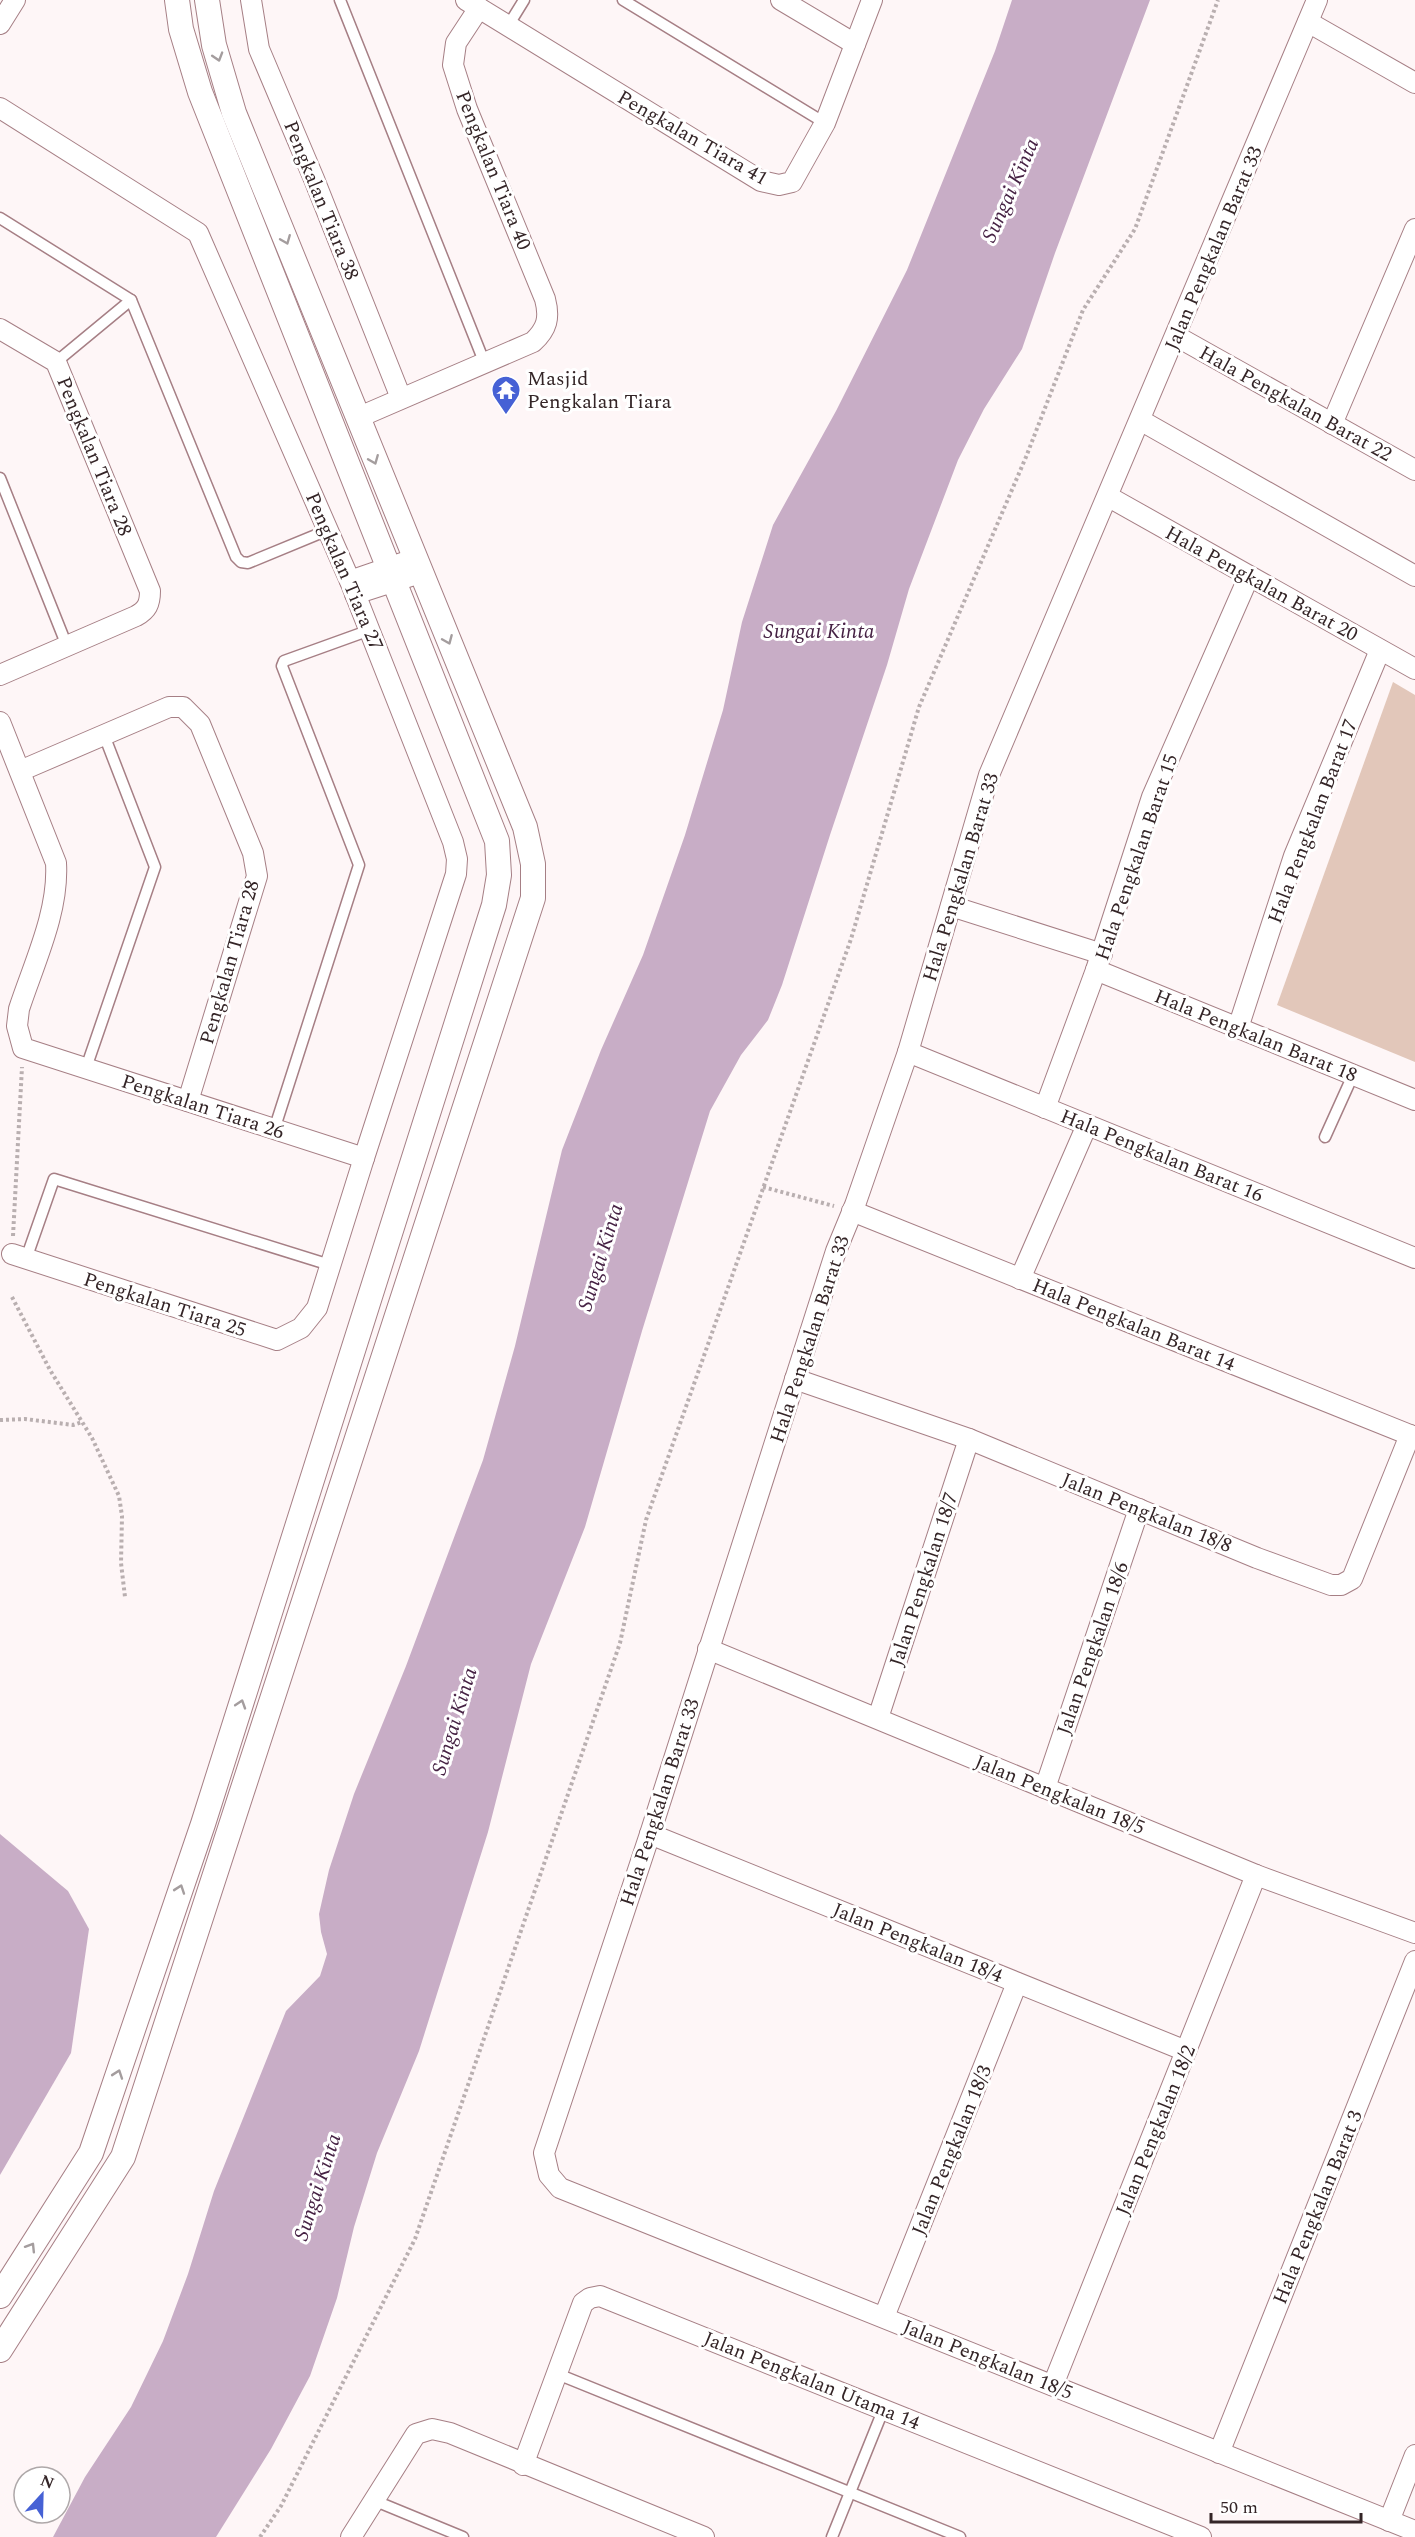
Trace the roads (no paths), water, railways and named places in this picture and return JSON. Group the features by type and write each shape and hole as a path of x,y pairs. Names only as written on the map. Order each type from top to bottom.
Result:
{"street":[{"path":"0,24 15,0"},
{"path":"0,2296 91,2153 202,1824 494,905 499,875 497,841 200,92 181,29 177,0"},
{"path":"0,2350 123,2157 533,898 533,864 525,827 234,113 214,45 207,0"},
{"name":"Pengkalan Tiara 38","path":"251,0 259,49 401,398"},
{"path":"781,0 855,44"},
{"name":"Pengkalan Tiara 41","path":"472,4 762,181 779,185 792,182 825,123 872,0"},
{"name":"Jalan Pengkalan Barat 33","path":"1109,496 1317,0"},
{"name":"Pengkalan Tiara 40","path":"472,4 456,43 453,65 467,109 545,299 549,314 547,326 533,342 485,364"},
{"path":"1308,22 1415,83"},
{"name":"Pengkalan Tiara 27","path":"0,108 198,233 353,587 453,842 457,859 456,874 364,1158"},
{"path":"1332,424 1415,230"},
{"name":"Pengkalan Tiara 28","path":"0,329 56,362 150,591 150,601 145,611 67,646"},
{"name":"Hala Pengkalan Barat 22","path":"1176,336 1415,470"},
{"path":"357,418 485,364"},
{"path":"1140,420 1415,576"},
{"name":"Hala Pengkalan Barat 20","path":"1109,496 1415,669"},
{"name":"Hala Pengkalan Barat 33","path":"560,2188 549,2175 544,2153 650,1834 836,1251 908,1052 989,775 1109,496"},
{"path":"353,587 417,566"},
{"name":"Hala Pengkalan Barat 15","path":"1045,1108 1099,962 1152,797 1249,576"},
{"path":"0,675 67,646"},
{"name":"Hala Pengkalan Barat 17","path":"1238,1028 1294,856 1380,650"},
{"name":"Pengkalan Tiara 28","path":"104,735 169,707 183,707 200,724 253,853 257,876 188,1101"},
{"path":"0,722 20,771 104,735"},
{"name":"Pengkalan Tiara 26","path":"20,771 56,863 57,881 54,903 19,1009 17,1026 23,1048 364,1158"},
{"name":"Hala Pengkalan Barat 18","path":"951,906 1099,962 1238,1028 1415,1100"},
{"name":"Hala Pengkalan Barat 16","path":"908,1052 1415,1258"},
{"path":"1020,1279 1087,1125"},
{"path":"330,1265 364,1158"},
{"name":"Hala Pengkalan Barat 14","path":"852,1211 1413,1436"},
{"name":"Pengkalan Tiara 25","path":"19,1257 277,1340 301,1328 317,1308 330,1265"},
{"name":"Jalan Pengkalan 18/8","path":"795,1379 969,1439 1257,1558 1330,1585 1341,1585 1352,1580 1413,1436"},
{"name":"Jalan Pengkalan 18/7","path":"878,1718 969,1439"},
{"name":"Jalan Pengkalan 18/6","path":"1045,1788 1139,1509"},
{"name":"Jalan Pengkalan 18/5","path":"708,1649 1256,1875 1415,1933"},
{"name":"Jalan Pengkalan 18/4","path":"650,1834 1186,2051"},
{"name":"Jalan Pengkalan 18/2","path":"1053,2385 1256,1875"},
{"name":"Hala Pengkalan Barat 3","path":"1219,2453 1415,1961"},
{"name":"Jalan Pengkalan 18/3","path":"884,2317 1017,1983"},
{"name":"Jalan Pengkalan 18/5","path":"560,2188 1415,2531"},
{"name":"Jalan Pengkalan Utama 14","path":"523,2465 582,2303 600,2296 1202,2537"},
{"path":"351,2537 416,2434 432,2429 450,2433 523,2465 704,2537"},
{"path":"1389,2521 1415,2455"}],"lane":[{"path":"340,0 485,364"},
{"path":"508,26 524,0"},
{"path":"623,0 825,123"},
{"path":"0,218 131,300 236,557 241,562 249,563 328,530"},
{"path":"56,362 131,300"},
{"path":"0,478 67,646"},
{"path":"274,1130 360,865 282,666 284,661 370,630"},
{"path":"86,1068 155,867 104,735"},
{"path":"1325,1137 1353,1075"},
{"path":"19,1257 52,1181 57,1179 330,1265"},
{"path":"555,2373 960,2537"},
{"path":"832,2537 884,2408"},
{"path":"373,2500 463,2537"}],"water":[{"name":"Sungai Kinta","path":"1012,0 1150,0 1055,253 1022,349 984,409 958,460 909,589 887,665 782,985 768,1020 741,1055 710,1111 642,1331 585,1527 531,1664 488,1832 419,2051 377,2153 354,2227 337,2298 310,2376 271,2449 216,2537 53,2537 59,2525 72,2525 72,2501 85,2477 131,2407 163,2341 188,2274 214,2191 286,2011 320,1976 327,1954 319,1914 329,1870 354,1794 406,1666 483,1460 515,1346 562,1150 601,1050 643,955 685,835 723,710 742,622 773,525 836,411 907,270 995,51"},
{"path":"0,1834 68,1891 89,1929 71,2053 0,2175"}],"place":[{"name":"Masjid Pengkalan Tiara","path":"506,416"}]}
